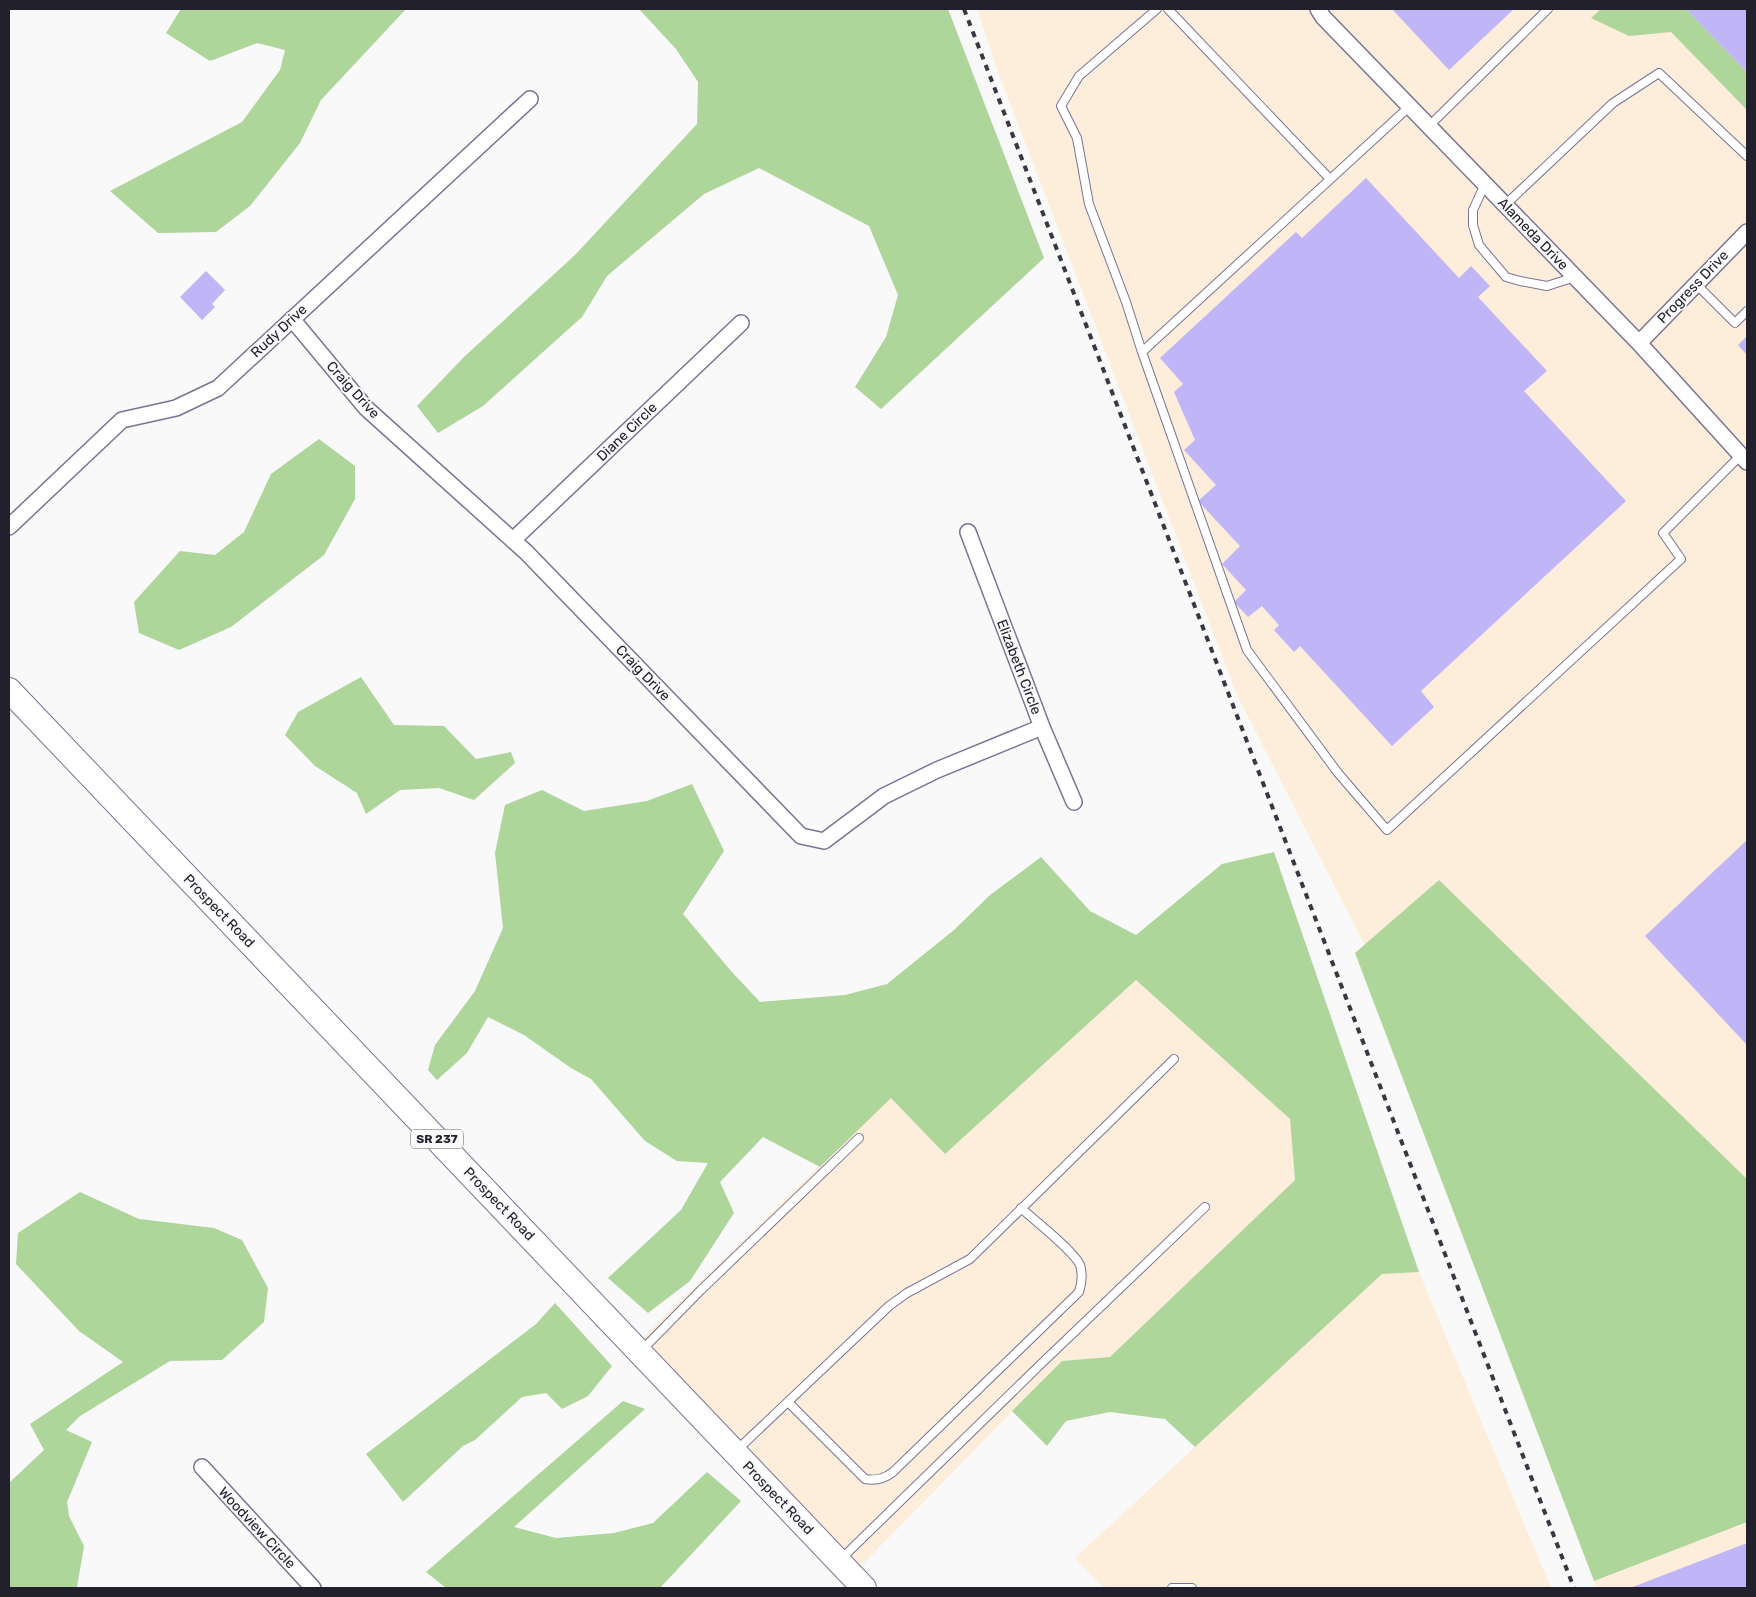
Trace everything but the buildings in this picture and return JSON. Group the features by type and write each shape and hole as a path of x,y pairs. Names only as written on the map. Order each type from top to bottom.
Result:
{"main road":[{"name":"Prospect Road","path":"9,690 864,1588"}],"street":[{"name":"Alameda Drive","path":"1318,9 1323,17 1638,343 1744,458"},
{"name":"Rudy Drive","path":"9,527 122,420 176,408 218,388 530,100"},
{"name":"Progress Drive","path":"1638,343 1747,232"},
{"name":"Craig Drive","path":"292,319 366,408 513,540 800,836 824,842 884,796 937,770 1042,726"},
{"name":"Diane Circle","path":"513,540 741,323"},
{"name":"Elizabeth Circle","path":"968,532 1042,726 1074,802"},
{"name":"Woodview Circle","path":"202,1467 313,1588"}],"lane":[{"path":"1157,9 1079,76 1062,106 1077,138 1089,204 1126,302 1247,650 1338,774 1387,830 1681,559 1663,533 1744,458"},
{"path":"1168,9 1330,179"},
{"path":"1429,126 1548,9"},
{"path":"1504,204 1613,103 1659,73 1747,156"},
{"path":"1142,352 1410,106"},
{"path":"1484,184 1473,210 1473,225 1479,245 1506,277 1547,286 1575,277"},
{"path":"1696,284 1735,323 1747,312"},
{"path":"735,1452 889,1306 907,1293 970,1259 1174,1059"},
{"path":"640,1353 701,1290 859,1138"},
{"path":"839,1562 1042,1363 1205,1207"},
{"path":"788,1402 865,1479 878,1480 885,1478 893,1472 1079,1292 1082,1275 1079,1264 1069,1252 1021,1208"},
{"path":"1172,1588 1192,1588"}],"shaded area":[{"path":"977,9 1747,9 1747,1179 1439,880 1365,946 1237,695 998,72"},
{"path":"1136,980 1290,1119 1295,1180 1110,1357 1062,1361 860,1567 642,1338 891,1097 945,1154"},
{"path":"1419,1272 1551,1588 1104,1588 1075,1558 1382,1274"},
{"path":"1747,1522 1747,1588 1597,1588 1594,1581"}],"green space":[{"path":"181,9 406,9 321,100 300,143 250,206 216,232 158,233 110,191 242,122 280,70 285,50 257,43 210,61 166,33"},
{"path":"639,9 948,9 1044,258 881,409 855,387 886,337 898,295 869,226 759,168 704,194 607,276 582,317 483,406 438,433 417,406 464,357 575,255 697,124 698,82 676,49"},
{"path":"1601,9 1686,9 1747,72 1747,110 1671,32 1629,36 1591,18"},
{"path":"319,439 355,466 355,499 324,555 231,627 179,650 139,633 134,602 180,551 215,555 244,532 271,474"},
{"path":"361,677 394,725 444,726 476,759 511,752 515,763 474,800 439,788 400,790 366,814 357,793 315,766 285,735 298,712"},
{"path":"692,784 724,851 683,914 760,1002 845,995 887,984 954,930 990,895 1041,857 1090,911 1136,935 1222,864 1274,852 1419,1272 1382,1274 1195,1447 1165,1419 1110,1412 1066,1421 1047,1446 1012,1411 1062,1361 1110,1357 1295,1180 1290,1119 1136,980 945,1154 891,1098 820,1167 763,1137 720,1182 734,1213 690,1281 648,1313 608,1278 681,1210 708,1163 677,1161 645,1141 591,1079 571,1068 524,1035 488,1017 467,1053 437,1080 428,1070 435,1045 475,991 503,928 495,853 505,805 542,790 584,811 647,801"},
{"path":"1439,880 1747,1179 1747,1522 1594,1581 1355,953"},
{"path":"80,1192 139,1219 214,1228 242,1240 268,1288 264,1322 222,1360 170,1361 80,1416 66,1430 92,1442 67,1502 69,1516 84,1546 77,1587 81,1588 9,1588 9,1483 44,1450 30,1424 123,1362 79,1331 16,1264 18,1233"},
{"path":"555,1303 612,1366 588,1396 562,1409 546,1393 522,1397 475,1440 463,1446 403,1502 366,1454 536,1324"},
{"path":"623,1401 645,1409 514,1527 556,1538 614,1533 653,1523 707,1472 741,1501 660,1588 446,1588 426,1572"}],"railway":[{"path":"964,9 1574,1588"}]}
